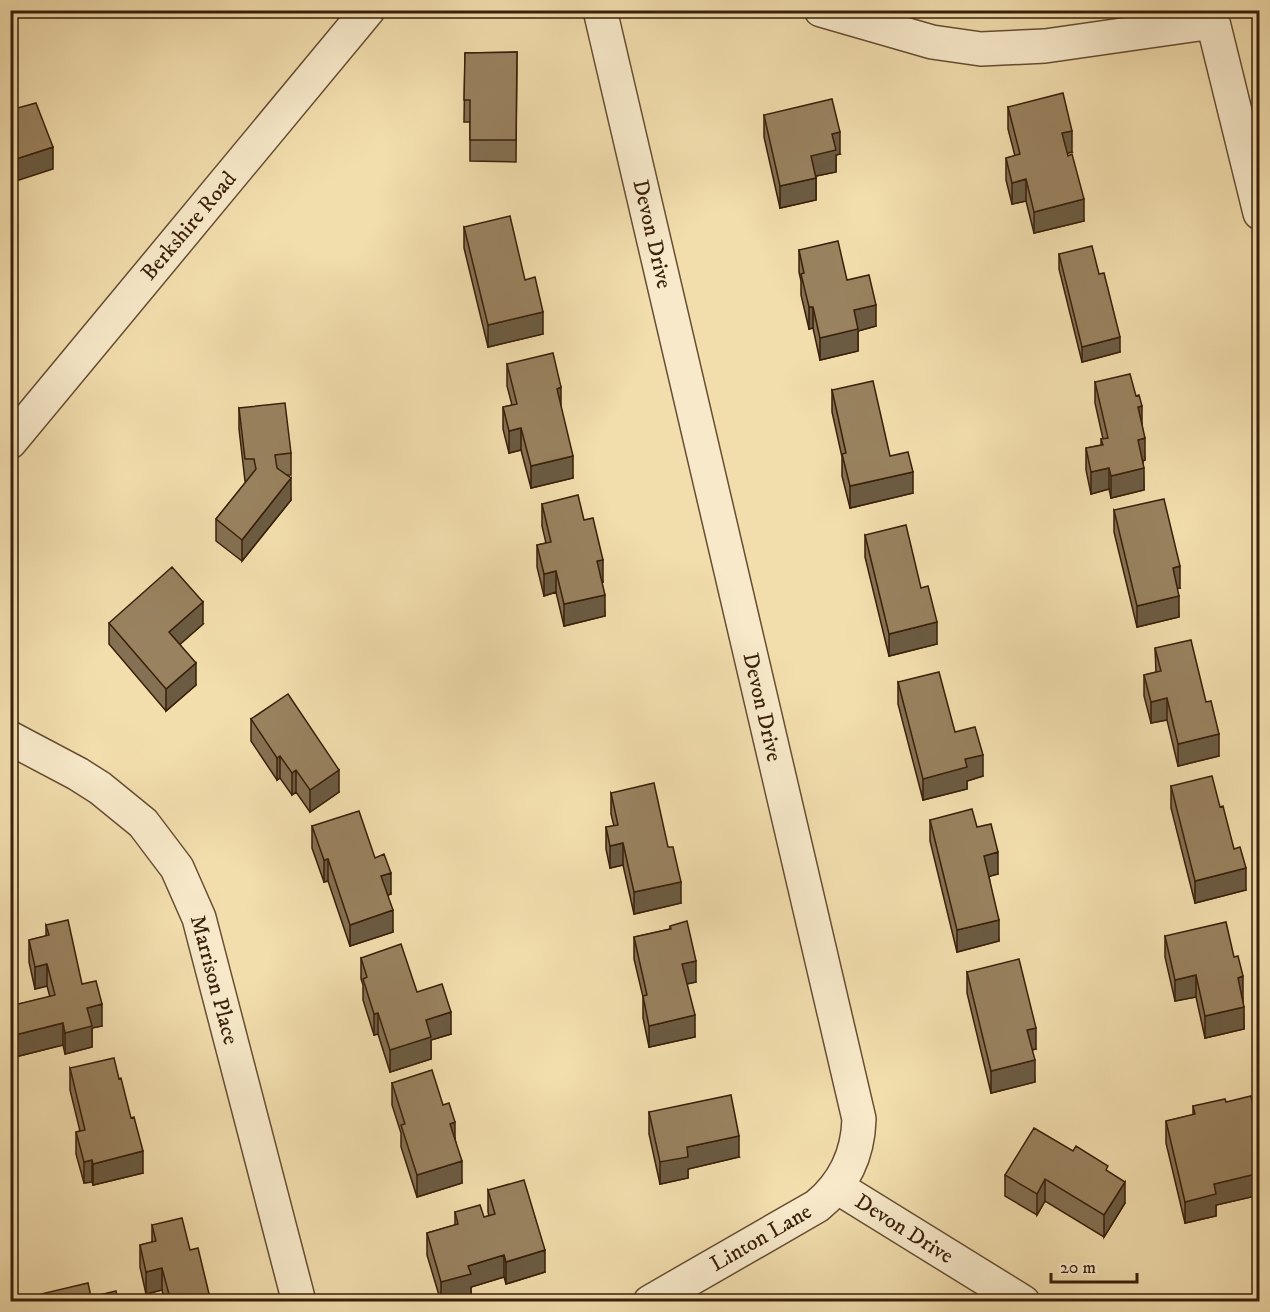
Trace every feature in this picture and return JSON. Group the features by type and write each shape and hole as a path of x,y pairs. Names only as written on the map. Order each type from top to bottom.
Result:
{"street":[{"name":"Berkshire Road","path":"10,442 368,10"},
{"name":"Devon Drive","path":"600,10 859,1119 858,1136 848,1170 837,1187 1023,1302"},
{"path":"821,10 943,45 981,49 1045,46 1211,16 1260,213"},
{"name":"Marrison Place","path":"10,738 78,774 111,796 143,823 177,867 199,918 299,1302"},
{"name":"Linton Lane","path":"650,1302 817,1206 837,1187"}],"building":[{"path":"517,52 516,140 470,140 470,100 464,100 465,53"},
{"path":"1063,93 1072,131 1062,133 1068,156 1072,154 1084,199 1034,212 1026,179 1012,183 1006,158 1020,154 1008,107"},
{"path":"832,99 840,132 832,134 836,150 811,156 816,178 780,186 764,115"},
{"path":"36,103 53,147 10,161 10,110"},
{"path":"510,216 525,280 535,277 543,312 488,325 464,227"},
{"path":"838,241 847,280 869,275 876,305 854,310 858,329 820,338 813,307 809,307 801,274 804,273 799,250"},
{"path":"1092,246 1099,274 1104,273 1120,337 1082,347 1059,254"},
{"path":"553,353 561,387 557,389 573,456 531,466 521,428 509,431 503,407 517,404 507,364"},
{"path":"1130,374 1136,396 1139,395 1142,406 1138,407 1145,438 1138,440 1144,468 1111,476 1109,468 1091,472 1086,448 1103,445 1101,439 1108,438 1095,382"},
{"path":"873,381 890,456 908,452 913,472 850,486 842,454 846,453 832,390"},
{"path":"285,403 291,453 275,455 277,468 291,478 242,540 216,519 256,469 254,459 245,459 239,408"},
{"path":"578,495 584,520 593,518 603,560 597,561 605,595 564,604 556,571 544,574 537,545 551,542 542,504"},
{"path":"1164,499 1180,566 1173,568 1179,596 1137,606 1114,510"},
{"path":"906,525 921,588 928,586 937,622 889,634 865,535"},
{"path":"172,567 203,602 169,632 196,663 166,689 109,623"},
{"path":"1191,640 1206,702 1211,701 1219,734 1178,744 1167,698 1151,702 1144,675 1161,671 1155,648"},
{"path":"939,672 955,732 975,727 983,755 965,759 967,767 923,779 898,682"},
{"path":"288,694 339,770 310,790 296,770 292,773 280,756 277,758 251,719"},
{"path":"1212,776 1220,807 1223,806 1234,849 1240,847 1246,868 1195,881 1171,786"},
{"path":"654,783 668,847 673,847 681,882 634,892 623,843 610,846 606,827 618,825 611,793"},
{"path":"972,809 977,827 991,824 998,852 984,856 999,920 957,930 930,820"},
{"path":"359,811 375,858 384,854 391,873 381,876 393,910 350,925 328,859 324,860 312,826"},
{"path":"68,920 82,984 96,981 102,1004 87,1008 92,1026 65,1033 63,1023 11,1036 10,1006 55,995 47,964 35,967 29,940 49,935 46,925"},
{"path":"687,921 696,961 682,964 695,1015 649,1026 643,996 647,995 634,937 671,929 670,926"},
{"path":"1226,922 1234,957 1238,956 1243,976 1238,978 1244,1007 1205,1016 1196,975 1175,980 1165,936"},
{"path":"401,944 417,992 442,984 451,1012 426,1020 431,1037 390,1050 378,1013 374,1014 363,979 367,977 361,958"},
{"path":"1019,959 1036,1028 1027,1030 1035,1060 991,1071 967,972"},
{"path":"114,1058 143,1151 93,1164 92,1160 84,1162 76,1132 85,1130 70,1068"},
{"path":"432,1070 443,1105 449,1103 455,1122 450,1124 462,1161 417,1175 401,1125 405,1124 392,1083"},
{"path":"731,1095 739,1136 687,1147 688,1157 660,1162 649,1112"},
{"path":"1251,1096 1260,1135 1260,1173 1214,1184 1216,1194 1185,1202 1166,1121 1195,1114 1193,1106"},
{"path":"1034,1128 1073,1151 1076,1146 1108,1166 1106,1170 1125,1182 1104,1215 1045,1179 1037,1194 1005,1175"},
{"path":"524,1180 545,1250 506,1262 504,1255 468,1266 471,1274 441,1282 427,1233 458,1224 455,1212 480,1205 484,1217 495,1214 488,1190"},
{"path":"182,1218 190,1250 198,1248 211,1302 171,1302 162,1268 146,1272 140,1245 156,1241 152,1225"},
{"path":"88,1283 91,1297 116,1291 118,1302 42,1302 41,1294"}]}
